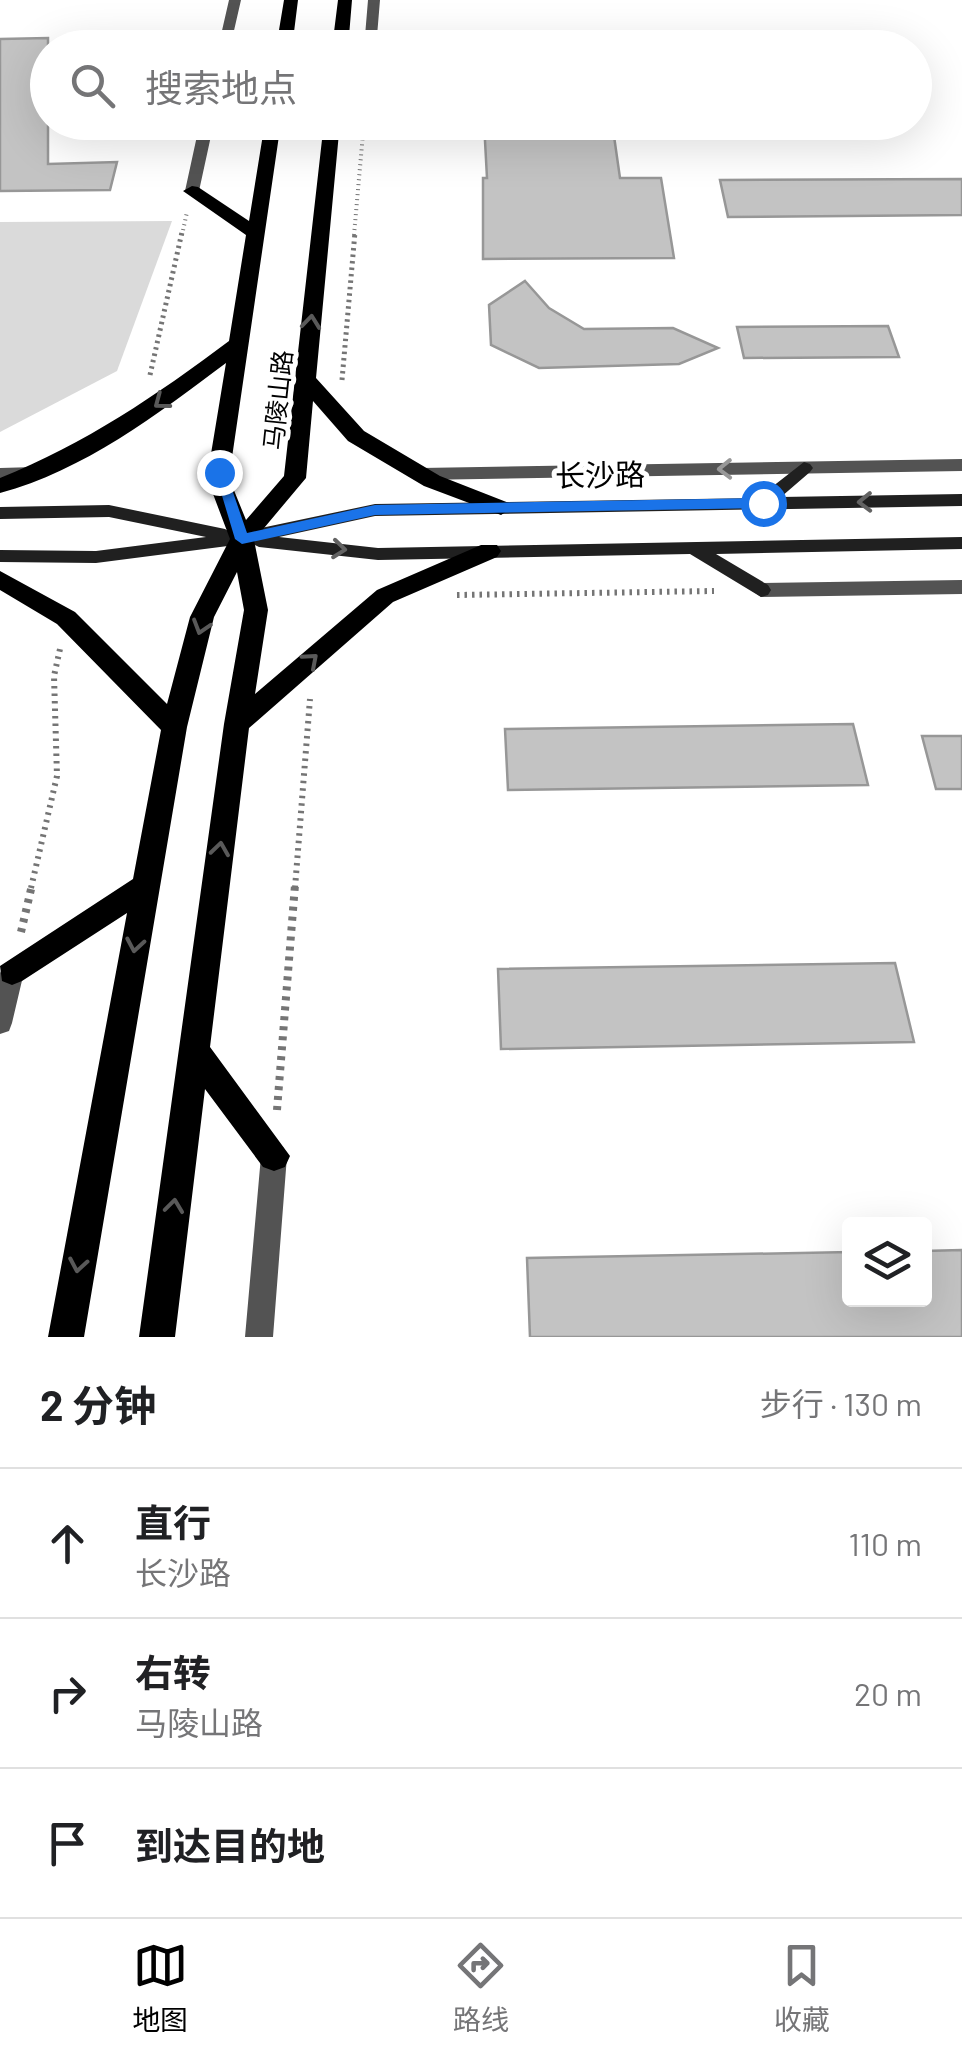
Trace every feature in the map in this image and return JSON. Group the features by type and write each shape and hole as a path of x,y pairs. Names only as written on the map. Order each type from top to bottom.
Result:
{"main road":[{"path":"287,30 292,0"},
{"path":"342,30 345,0"},
{"name":"马陵山路","path":"269,140 218,478 242,539 294,478 330,140"},
{"path":"192,191 256,233"},
{"path":"0,486 66,461 140,418 239,344"},
{"path":"305,378 356,436 421,474 501,508"},
{"path":"763,503 804,468"},
{"name":"长沙路","path":"0,556 96,557 242,539 375,510 962,500"},
{"name":"长沙路","path":"0,513 109,511 242,539 378,554 962,542"},
{"path":"157,1337 237,724 256,610 242,539"},
{"path":"66,1337 174,728 202,617 242,539"},
{"path":"691,547 761,590"},
{"path":"237,724 386,596 490,551"},
{"path":"0,579 66,618 174,728"},
{"path":"12,972 146,885"},
{"path":"194,1050 274,1156"}],"street":[{"path":"228,30 235,0"},
{"path":"372,30 374,0"},
{"path":"192,191 204,140"},
{"path":"421,474 962,465"},
{"path":"0,474 36,473"},
{"path":"761,590 962,587"},
{"path":"0,1023 12,972"},
{"path":"259,1337 274,1156"}],"path":[{"path":"338,416 362,140"},
{"path":"140,418 192,191"},
{"path":"445,596 761,590"},
{"path":"12,972 58,776 54,676 66,618"},
{"path":"274,1156 314,658"}],"shaded area":[{"path":"172,221 117,371 0,432 0,222"}],"building":[{"path":"30,38 30,140 48,140 48,164 117,162 110,190 0,191 0,39"},
{"path":"485,140 615,140 620,178 661,178 674,258 483,259 483,178 487,178"},
{"path":"962,179 962,215 728,217 720,180"},
{"path":"525,281 549,308 584,329 673,328 718,348 679,364 539,368 491,345 489,305"},
{"path":"888,326 899,357 744,358 737,327"},
{"path":"853,724 868,785 508,790 505,729"},
{"path":"922,736 962,736 962,789 936,789"},
{"path":"895,963 914,1042 501,1049 498,969"},
{"path":"962,1250 962,1337 530,1337 527,1258 842,1252 842,1307 932,1307 932,1251"}],"route":[{"path":"219,472 242,539 375,510 763,503"}]}
